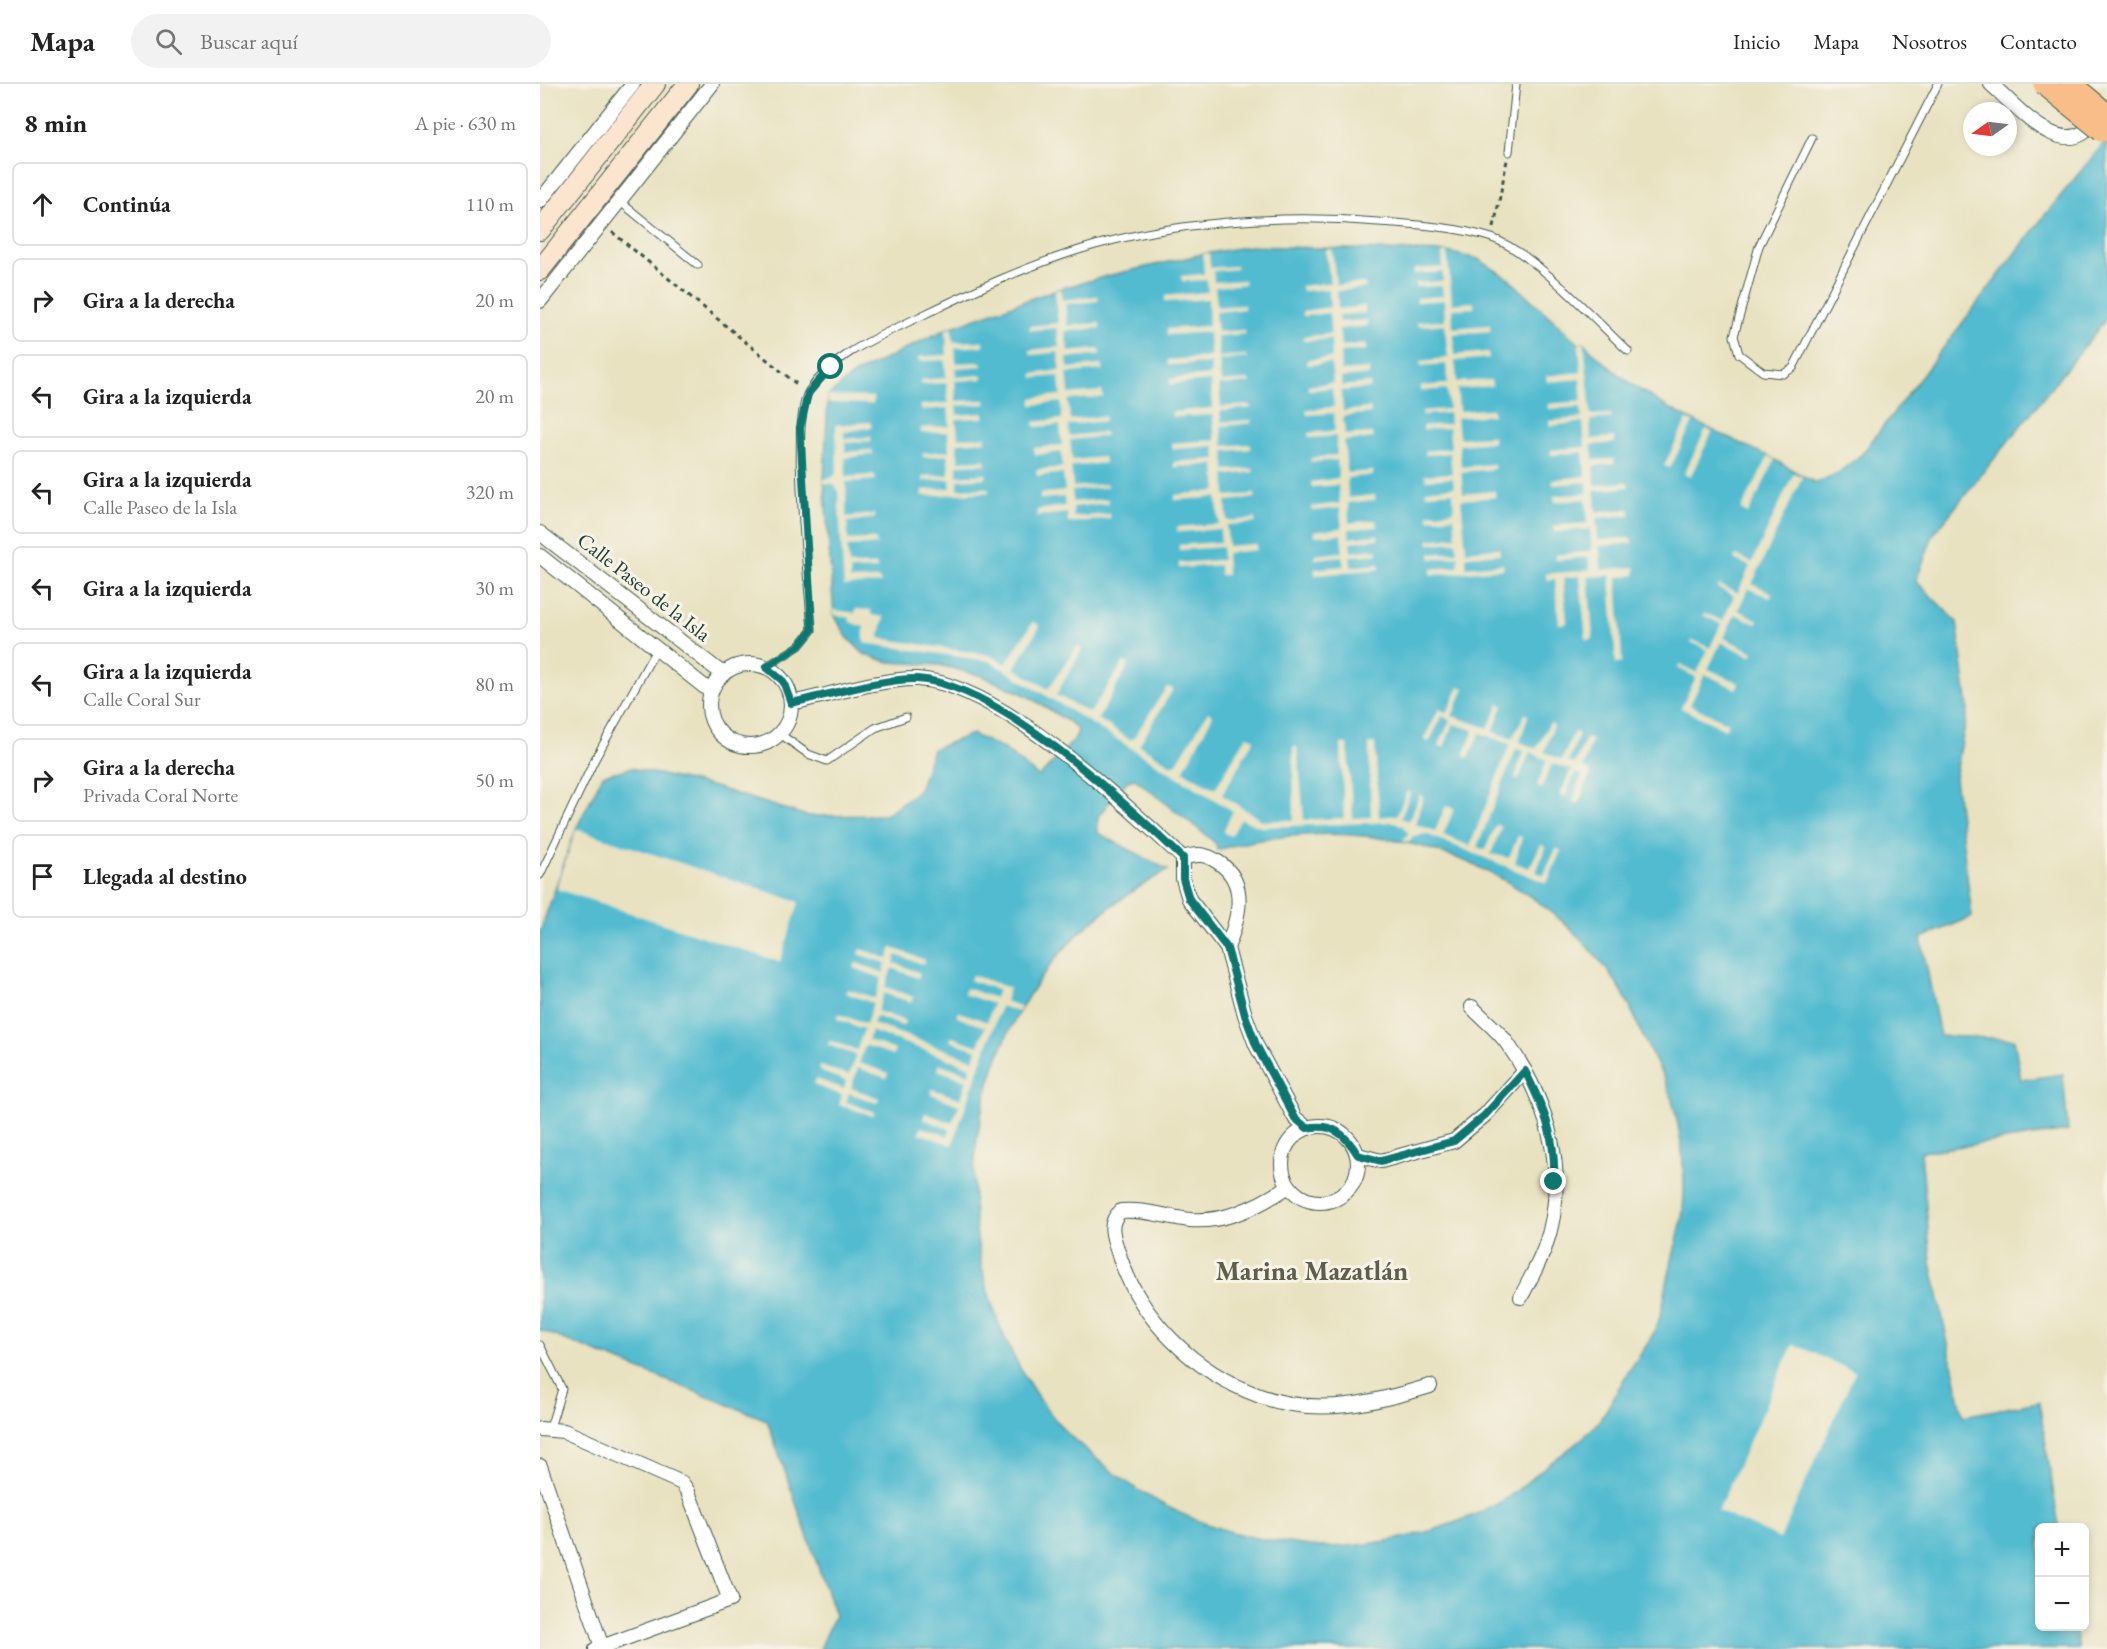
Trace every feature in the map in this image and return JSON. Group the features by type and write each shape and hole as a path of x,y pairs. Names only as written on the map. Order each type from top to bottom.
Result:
{"main road":[{"path":"540,230 655,84"},
{"path":"540,270 688,84"},
{"path":"2044,84 2105,123"},
{"path":"2071,84 2105,123"}],"street":[{"path":"540,201 633,84"},
{"path":"540,301 600,222 712,84"},
{"path":"1990,84 2050,134 2061,138 2072,138 2082,134 2107,103"},
{"name":"Calle Paseo de la Isla","path":"540,533 723,674"},
{"name":"Calle Paseo de la Isla","path":"540,556 711,692"},
{"path":"743,664 766,667 783,681 791,703 790,716 780,734 764,744 751,747 738,745 726,739 711,718 711,692 723,674 743,664"},
{"path":"791,703 906,679 937,683 984,702 1054,746 1119,798 1183,858 1183,879 1189,899 1227,948 1245,1015 1256,1045 1295,1118 1307,1128"},
{"path":"1183,858 1193,854 1207,855 1226,867 1236,881 1239,907 1227,948"},
{"path":"1472,1007 1506,1041 1525,1071 1546,1113 1555,1152 1552,1219 1545,1248 1521,1297"},
{"path":"1358,1155 1353,1183 1338,1197 1328,1201 1308,1200 1289,1186 1283,1169 1285,1149 1298,1133 1307,1128 1319,1126 1341,1133 1358,1155 1381,1161 1454,1141 1485,1115 1525,1071"},
{"path":"1289,1186 1271,1199 1216,1219 1192,1220 1121,1210 1115,1216 1111,1226 1124,1273 1139,1300 1162,1330 1189,1357 1224,1380 1260,1396 1319,1406 1380,1402 1430,1386"},
{"path":"540,1466 599,1648 730,1600 688,1492 682,1483 564,1431 543,1432"}],"lane":[{"path":"1509,152 1516,84"},
{"path":"1812,138 1759,246 1734,336 1739,354 1763,372 1783,374 1793,368 1938,84"},
{"path":"618,200 698,265"},
{"path":"766,667 799,646 812,630 800,428 808,393 831,367 863,344 1030,267 1085,248 1168,231 1226,223 1328,218 1420,225 1492,238 1518,251 1629,351"},
{"path":"540,874 595,759 657,648"},
{"path":"780,734 808,754 827,761 868,731 906,717"},
{"path":"540,1345 562,1389 543,1432"}],"path":[{"path":"1492,238 1509,152"},
{"path":"600,222 808,393"}],"water":[{"path":"2107,139 2107,318 1933,535 1916,581 1957,622 1968,709 1955,778 1972,917 1921,938 1940,1036 2014,1039 2021,1080 2063,1074 2068,1131 1921,1152 1931,1262 1963,1416 2039,1402 2058,1523 2035,1523 2035,1631 2076,1631 2079,1649 820,1649 835,1615 767,1420 540,1330 540,932 576,829 603,775 631,768 711,786 807,816 885,815 919,790 933,749 972,734 1005,750 1039,777 1074,740 1078,731 1072,724 1028,696 982,676 940,665 888,662 864,654 847,637 834,615 824,479 828,396 853,375 946,329 1055,290 1203,254 1251,246 1447,252 1478,259 1508,278 1579,344 1584,343 1625,380 1647,395 1816,483 1838,473 1862,454 2045,215","holes":["1135,779 1216,844 1217,850 1273,838 1329,834 1385,839 1438,852 1489,872 1536,901 1579,938 1616,982 1629,1004 1669,1091 1677,1118 1682,1150 1683,1210 1662,1308 1653,1334 1602,1417 1586,1435 1509,1497 1457,1522 1394,1540 1351,1546 1322,1547 1249,1536 1203,1523 1180,1513 1118,1476 1065,1431 1026,1379 998,1321 981,1259 974,1196 978,1132 993,1070 1019,1012 1056,958 1094,920 1137,888 1168,870 1098,833 1098,816 1127,781"]}],"pier":[{"path":"1332,249 1336,285 1365,283 1365,288 1337,291 1338,309 1365,306 1365,313 1338,315 1339,322 1367,320 1367,326 1339,329 1341,346 1366,344 1366,350 1340,352 1341,371 1369,369 1369,375 1341,378 1342,386 1370,383 1370,388 1341,391 1343,411 1370,408 1371,413 1343,416 1345,435 1372,433 1373,438 1344,441 1347,473 1373,471 1373,475 1347,478 1348,498 1375,495 1375,500 1348,503 1349,523 1376,520 1377,527 1349,529 1349,538 1378,535 1378,539 1350,542 1351,552 1377,549 1378,554 1350,556 1351,567 1379,564 1380,569 1315,575 1315,569 1344,566 1342,556 1315,559 1315,555 1343,552 1341,534 1315,536 1314,531 1342,528 1340,508 1312,511 1312,507 1340,503 1338,485 1312,487 1311,482 1339,478 1337,460 1311,462 1311,458 1337,455 1336,436 1309,438 1308,433 1335,431 1334,413 1307,415 1306,410 1334,407 1332,388 1308,390 1308,386 1333,383 1331,363 1307,365 1307,360 1332,358 1331,339 1304,341 1303,337 1331,334 1329,313 1303,316 1303,311 1330,307 1329,289 1302,291 1301,286 1330,283 1326,250"},
{"path":"1447,252 1452,304 1474,302 1474,308 1452,309 1453,328 1490,325 1490,331 1453,334 1455,355 1488,352 1489,358 1455,361 1457,382 1491,380 1492,386 1457,389 1459,411 1492,409 1493,415 1457,418 1459,438 1493,436 1493,442 1459,445 1461,467 1494,464 1494,469 1461,472 1463,494 1495,491 1495,497 1461,500 1466,551 1499,548 1500,554 1466,556 1466,567 1503,564 1503,569 1431,575 1431,569 1459,567 1458,556 1431,559 1430,554 1457,552 1456,542 1429,544 1429,540 1456,537 1454,517 1429,519 1428,514 1454,511 1453,492 1426,494 1426,490 1454,487 1453,478 1426,480 1425,475 1452,473 1450,453 1425,455 1425,451 1451,448 1449,428 1423,430 1423,426 1450,424 1449,413 1423,415 1422,411 1449,409 1447,389 1421,391 1421,386 1448,384 1446,364 1421,366 1421,361 1448,358 1445,324 1418,326 1417,322 1445,320 1444,300 1417,302 1417,298 1443,296 1442,286 1416,287 1416,283 1443,281 1443,272 1414,274 1414,269 1443,267 1442,253"},
{"path":"1209,253 1210,268 1236,266 1236,269 1213,271 1214,282 1244,280 1244,284 1215,287 1217,307 1244,305 1244,309 1215,312 1217,332 1245,330 1245,334 1217,336 1219,357 1246,355 1246,358 1219,360 1221,382 1249,380 1249,383 1219,385 1221,407 1250,405 1251,408 1220,411 1221,422 1251,420 1251,423 1221,426 1223,446 1251,444 1251,449 1224,451 1225,470 1253,469 1253,472 1225,475 1226,496 1255,494 1255,498 1226,501 1227,521 1255,519 1255,523 1226,525 1228,546 1256,544 1256,550 1226,553 1227,575 1220,575 1219,565 1179,568 1179,563 1222,560 1222,547 1179,550 1179,545 1221,542 1220,529 1178,532 1177,527 1219,524 1217,497 1175,500 1175,495 1217,491 1215,464 1174,467 1174,462 1216,459 1215,446 1173,449 1172,443 1215,440 1213,415 1172,417 1172,412 1213,408 1211,381 1170,384 1170,379 1211,375 1211,363 1168,365 1168,360 1211,357 1209,332 1167,335 1167,329 1209,326 1208,299 1165,302 1165,296 1208,292 1207,280 1182,281 1181,276 1204,274 1203,254"},
{"path":"1061,289 1062,300 1098,296 1098,301 1065,304 1067,326 1100,323 1100,328 1065,331 1068,352 1100,349 1100,354 1067,358 1068,368 1102,365 1102,370 1067,373 1069,394 1102,391 1103,397 1068,400 1070,420 1104,416 1105,421 1068,425 1069,436 1105,432 1105,436 1070,440 1072,460 1104,457 1105,463 1071,466 1073,487 1107,484 1107,487 1072,491 1073,502 1108,499 1109,503 1073,507 1073,517 1109,514 1110,518 1068,523 1067,513 1037,516 1037,510 1065,506 1064,497 1040,499 1040,494 1065,491 1063,473 1037,476 1036,470 1063,467 1061,452 1035,455 1034,448 1062,445 1060,425 1035,427 1034,422 1062,419 1061,402 1032,405 1032,398 1061,395 1059,376 1033,378 1033,374 1061,370 1058,352 1031,355 1030,350 1059,347 1057,328 1030,330 1030,326 1058,323 1055,290"},
{"path":"952,328 953,342 983,341 983,346 955,348 956,363 981,362 982,366 955,368 956,377 982,375 982,379 955,381 956,401 985,400 985,404 956,406 957,415 984,413 984,418 956,419 958,438 985,437 986,441 957,443 958,461 985,460 986,464 957,465 957,476 986,474 986,478 958,480 958,489 988,488 989,492 923,496 923,490 951,488 950,479 923,481 923,476 949,475 948,455 923,457 923,453 949,451 948,432 921,433 921,428 950,426 948,408 921,410 921,405 948,403 947,383 920,384 920,380 946,378 945,360 919,361 918,357 947,355 946,329"},
{"path":"1584,343 1591,415 1611,414 1611,418 1590,420 1591,439 1614,437 1615,443 1591,445 1593,460 1614,459 1614,464 1593,466 1595,485 1628,482 1628,487 1594,491 1596,512 1629,509 1630,515 1596,518 1598,540 1631,538 1632,543 1599,546 1601,570 1635,567 1635,575 1617,577 1622,662 1616,663 1610,575 1588,577 1593,639 1586,640 1580,576 1563,578 1567,623 1559,624 1555,579 1547,580 1546,574 1590,570 1589,557 1556,560 1555,555 1592,551 1590,529 1554,532 1554,526 1588,523 1586,499 1555,502 1554,496 1588,493 1587,482 1553,485 1552,480 1586,476 1583,452 1551,455 1551,450 1585,447 1583,422 1550,426 1549,421 1582,418 1581,407 1549,409 1548,404 1582,401 1580,379 1547,382 1546,376 1581,372 1579,344"},
{"path":"828,396 873,397 873,404 828,403"},
{"path":"1687,420 1693,422 1670,468 1664,466"},
{"path":"870,422 872,427 844,432 844,439 871,437 871,441 845,443 845,452 872,450 873,454 845,458 846,477 874,475 876,480 846,482 846,517 874,514 875,518 847,522 848,540 875,539 877,544 847,547 849,565 876,565 877,569 850,570 850,580 879,579 881,583 844,586 838,490 834,484 824,483 824,479 832,478 837,472 836,425"},
{"path":"1706,429 1712,432 1690,477 1684,474"},
{"path":"1769,456 1775,460 1748,514 1741,510"},
{"path":"1794,473 1802,477 1752,584 1772,593 1770,598 1748,588 1738,610 1758,620 1756,624 1735,614 1724,638 1753,652 1751,656 1721,642 1708,669 1739,683 1736,689 1705,674 1690,705 1728,723 1725,729 1681,708 1696,677 1678,668 1680,665 1697,673 1708,650 1691,642 1693,640 1710,648 1721,624 1703,615 1704,613 1723,621 1734,596 1718,588 1719,585 1738,593 1750,566 1734,559 1736,555 1752,563"},
{"path":"856,609 871,610 871,615 884,617 879,638 989,655 1006,664 1033,622 1040,626 1014,668 1048,689 1078,646 1082,649 1056,695 1090,713 1124,662 1129,664 1098,719 1129,739 1133,739 1167,687 1173,689 1139,745 1171,765 1177,763 1208,712 1213,715 1183,771 1215,789 1247,736 1254,739 1222,795 1263,821 1294,820 1293,747 1297,747 1304,820 1344,818 1341,744 1347,744 1353,818 1371,817 1369,744 1375,743 1379,817 1397,815 1407,791 1410,793 1401,818 1409,821 1420,795 1423,797 1415,824 1435,831 1446,806 1454,809 1443,835 1470,846 1510,744 1480,733 1468,758 1464,756 1474,730 1453,724 1444,747 1442,747 1439,745 1450,720 1442,716 1429,742 1424,740 1439,709 1447,713 1459,687 1464,688 1452,716 1488,728 1499,704 1503,705 1493,732 1512,739 1525,714 1528,715 1520,742 1536,749 1550,723 1554,725 1544,752 1562,760 1574,732 1579,734 1568,762 1575,764 1586,738 1592,740 1583,767 1591,772 1578,804 1573,801 1582,775 1575,773 1565,797 1560,795 1571,770 1552,763 1541,789 1537,786 1547,760 1530,752 1518,780 1515,778 1524,751 1516,749 1477,847 1485,850 1496,825 1501,827 1491,854 1509,858 1518,836 1522,837 1515,863 1529,868 1541,845 1546,847 1536,872 1544,875 1556,849 1561,850 1547,883 1426,834 1413,836 1409,842 1403,841 1409,834 1403,826 1395,822 1261,827 1241,819 1231,836 1223,832 1233,811 990,661 864,643 864,627 850,622 850,618 834,615 834,610 855,613"},
{"path":"576,829 799,902 780,962 557,889"},
{"path":"892,948 925,960 923,964 896,955 894,963 920,973 918,978 892,968 885,987 913,997 911,1002 884,993 877,1011 905,1021 903,1026 876,1016 873,1024 974,1060 977,1050 950,1041 952,1037 978,1046 985,1027 957,1017 959,1012 987,1022 993,1004 964,994 966,988 995,998 998,990 970,980 972,975 1009,988 1005,1001 1021,1007 1019,1012 1001,1006 952,1145 919,1133 921,1127 948,1136 950,1129 923,1119 925,1113 952,1123 959,1105 931,1094 932,1089 961,1099 967,1080 938,1070 940,1064 969,1074 971,1067 871,1031 868,1040 895,1050 893,1055 865,1045 859,1063 888,1073 886,1078 858,1068 851,1088 879,1098 877,1103 849,1093 846,1102 874,1112 873,1116 839,1104 842,1095 814,1085 816,1079 844,1089 846,1081 819,1071 820,1066 849,1075 856,1055 828,1045 830,1041 857,1050 864,1029 837,1019 838,1014 866,1024 873,1003 846,993 847,989 875,998 882,978 854,968 856,963 884,973 886,963 859,954 861,949 888,959"},
{"path":"1793,1344 1855,1372 1780,1539 1718,1511"}],"district":[{"name":"Marina Mazatlán","path":"1312,1271"}],"route":[{"path":"831,367 808,393 800,428 812,630 799,646 766,667 783,681 789,691 791,703 906,679 937,683 984,702 1072,760 1119,798 1183,858 1183,879 1189,899 1227,948 1245,1015 1256,1045 1295,1118 1307,1128 1319,1126 1341,1133 1350,1141 1358,1155 1381,1161 1454,1141 1485,1115 1525,1071 1546,1113 1555,1152 1554,1182"}]}
